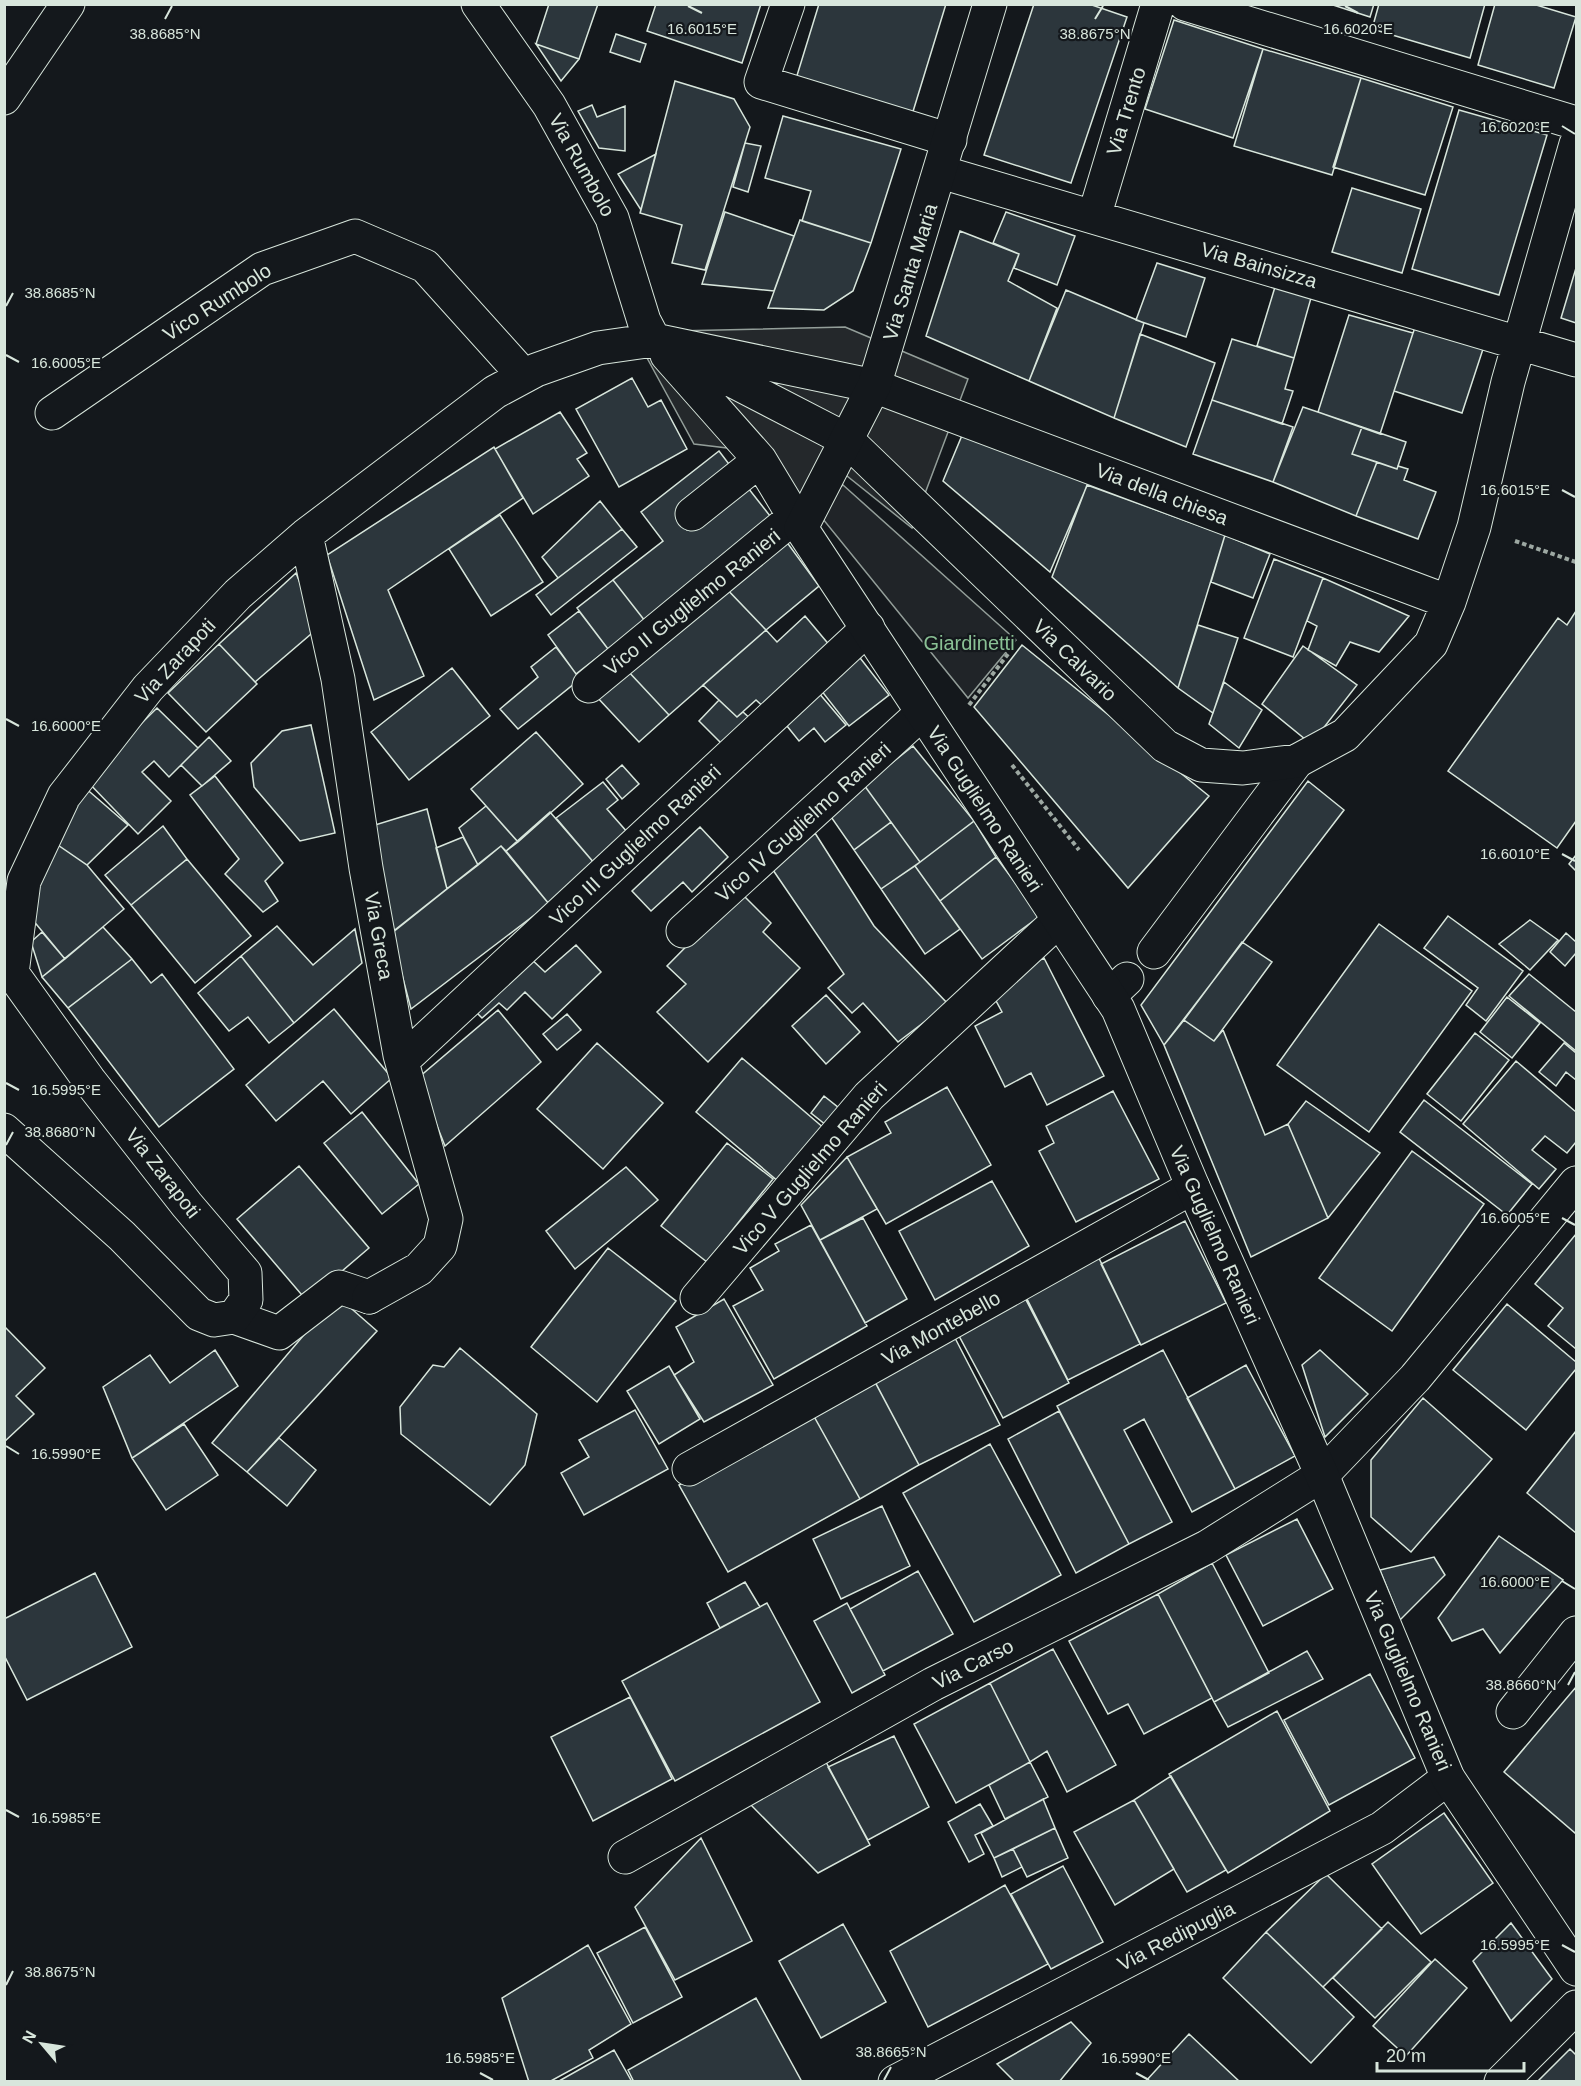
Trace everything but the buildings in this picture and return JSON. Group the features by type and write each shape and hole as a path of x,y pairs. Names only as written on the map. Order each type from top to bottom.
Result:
{"street":[{"path":"4,98 68,4"},
{"name":"Via Rumbolo","path":"478,4 549,105 612,218 645,321 654,340 760,460 798,523"},
{"path":"788,4 761,82 950,140"},
{"name":"Via Santa Maria","path":"798,523 847,440 874,386 941,172 990,4"},
{"name":"Via Trento","path":"1094,217 1158,4"},
{"path":"1185,4 1576,123"},
{"name":"Via Calvario","path":"847,440 1164,746 1201,765 1243,768 1297,761 1344,735 1431,644 1449,602 1474,526 1520,342 1576,144"},
{"name":"Via Bainsizza","path":"941,172 1576,360"},
{"name":"Vico Rumbolo","path":"52,413 262,269 356,236 425,266 524,376"},
{"path":"654,340 874,386"},
{"path":"654,340 847,440"},
{"name":"Via Zarapoti","path":"234,1317 246,1300 245,1273 187,1205 103,1098 12,973 24,881 64,796 148,688 238,594 306,535 495,392 524,376 598,348 654,340"},
{"name":"Via della chiesa","path":"874,386 1449,602"},
{"path":"692,514 760,460"},
{"name":"Via Guglielmo Ranieri","path":"798,523 1059,920 1118,987 1118,1009 1193,1187 1322,1475 1448,1778 1576,1969"},
{"name":"Vico II Guglielmo Ranieri","path":"589,686 798,523"},
{"name":"Via Greca","path":"234,1317 279,1333 339,1287 369,1297 419,1269 440,1246 446,1219 402,1061 366,868 338,680 306,535"},
{"name":"Vico III Guglielmo Ranieri","path":"402,1061 868,628"},
{"name":"Vico IV Guglielmo Ranieri","path":"683,931 922,712"},
{"path":"1154,952 1297,761"},
{"name":"Vico V Guglielmo Ranieri","path":"697,1298 869,1096 1059,920"},
{"path":"4,1130 122,1236 199,1314 214,1320 234,1317"},
{"name":"Via Carso","path":"626,1857 933,1684 1207,1548 1322,1475 1415,1378 1576,1183"},
{"name":"Via Montebello","path":"689,1469 1193,1187"},
{"path":"1513,1712 1576,1633"},
{"name":"Via Redipuglia","path":"896,2082 1382,1828 1448,1778"},
{"path":"1501,2082 1576,2007"}],"path":[{"path":"1515,541 1576,562"},
{"path":"967,708 1034,620"},
{"path":"1009,761 1079,850"}],"green space":[{"name":"Giardinetti","path":"843,485 1016,640 968,698 818,513 828,494"}],"shaded area":[{"path":"845,327 968,379 912,528 842,472 802,515 727,448 694,444 647,358 674,331"}]}
